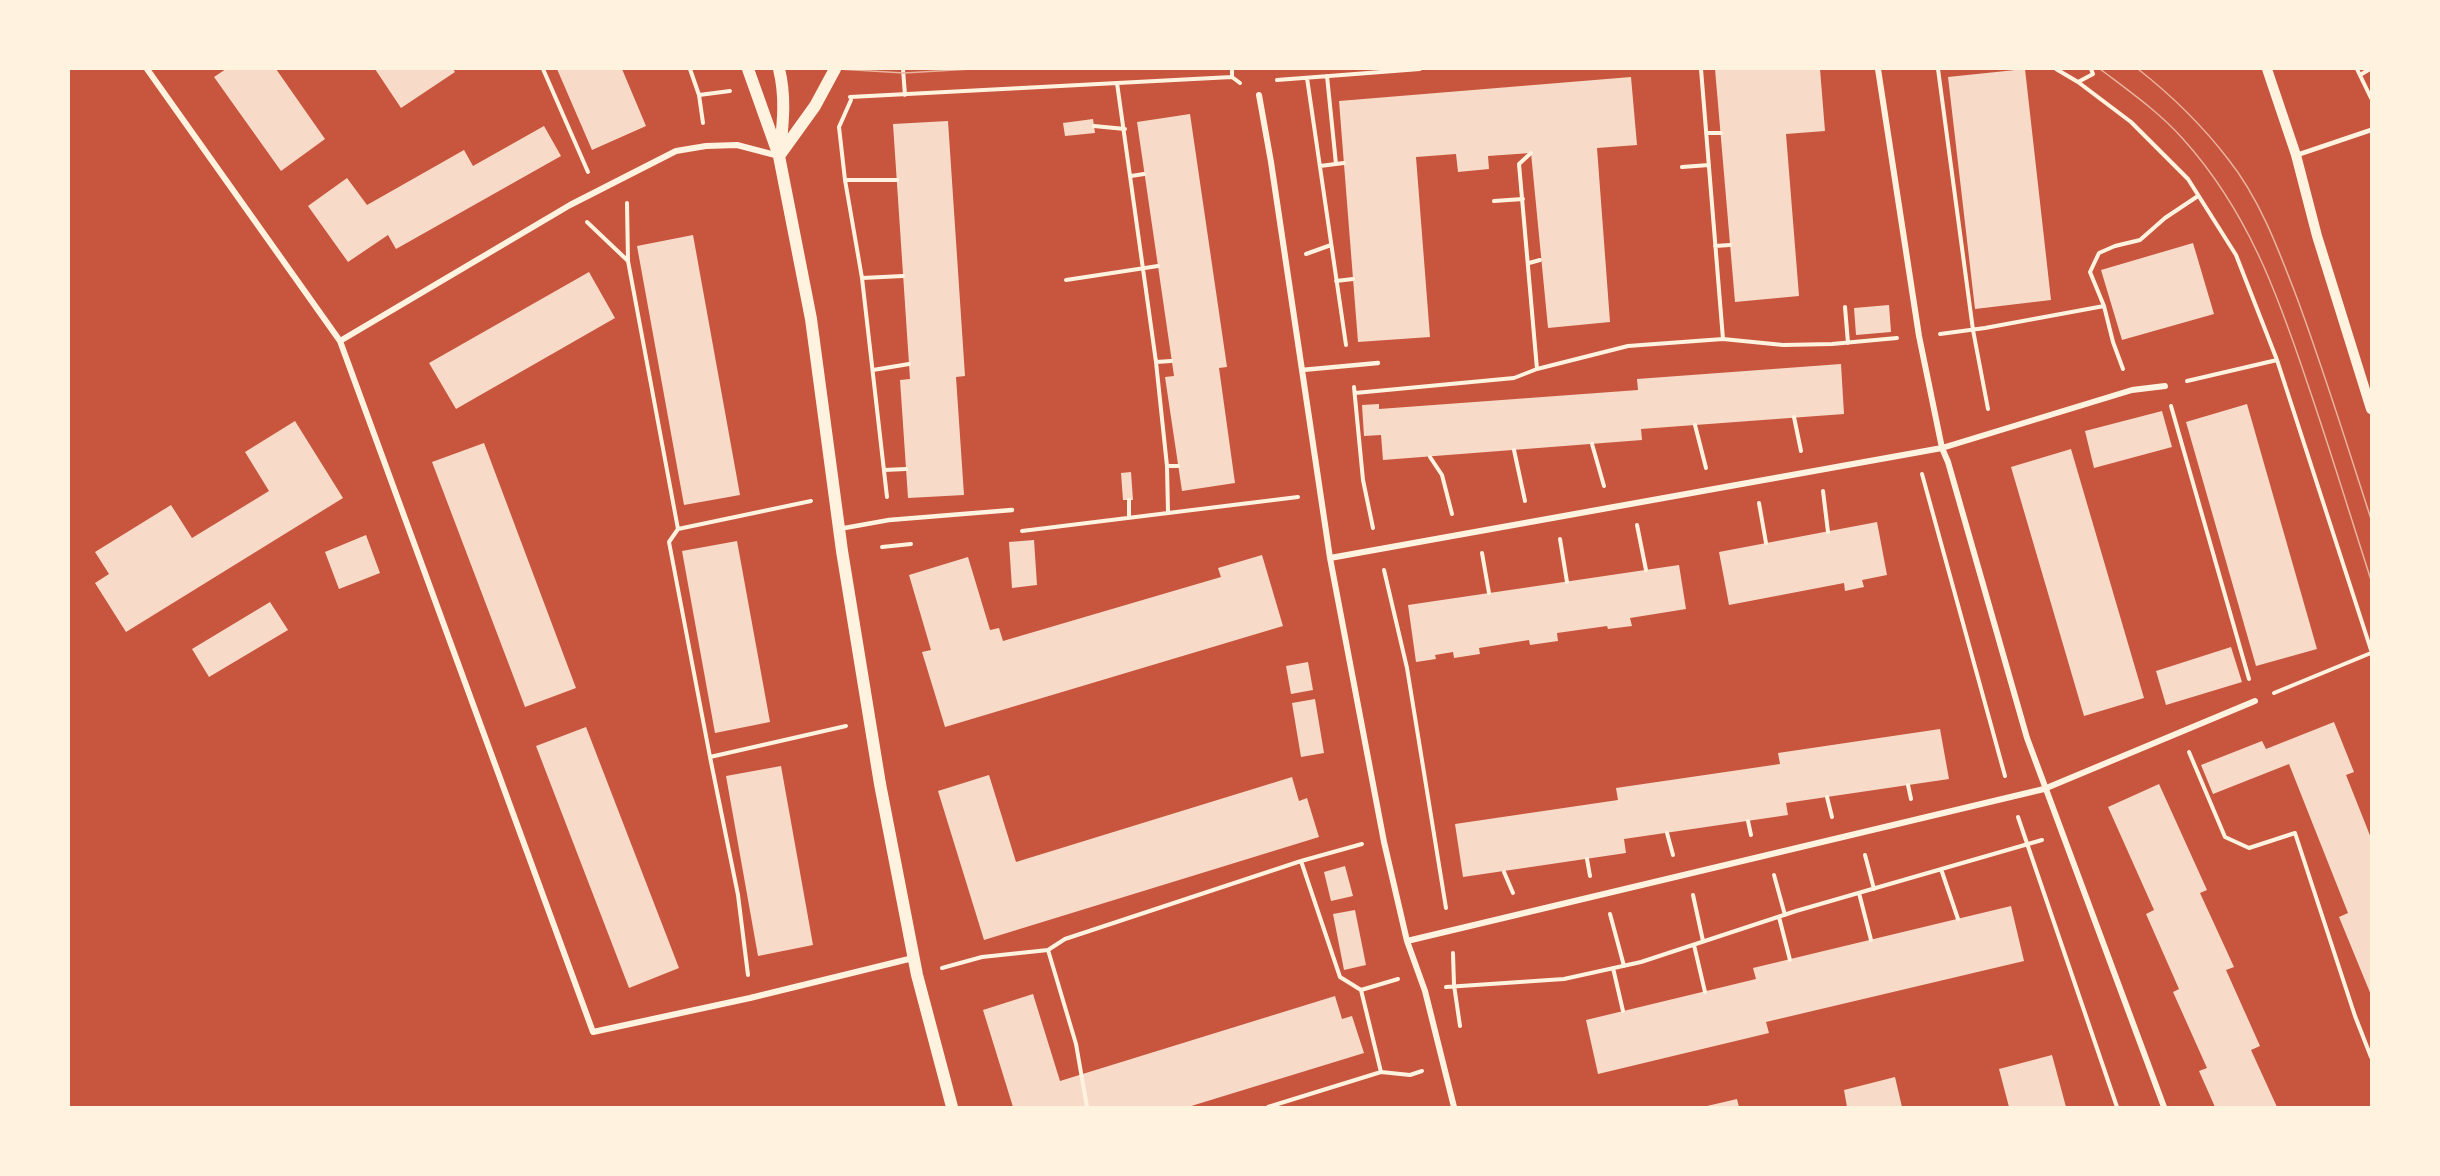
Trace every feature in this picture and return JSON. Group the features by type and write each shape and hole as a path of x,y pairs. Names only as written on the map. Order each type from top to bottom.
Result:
{"main road":[{"path":"748,69 779,156 811,319 839,528 870,720 917,975 952,1107"},
{"path":"779,69 783,87 784,114 779,156"},
{"path":"779,156 815,106 835,69"}],"street":[{"path":"147,69 340,341 593,1032 750,998 914,957"},
{"path":"1878,69 1920,336 1942,448 2044,789 2164,1107"},
{"path":"2267,69 2296,155 2317,236 2371,409"},
{"path":"1258,95 1271,162 1330,558 1384,842 1407,941 1425,991 1454,1107"},
{"path":"340,341 570,205 676,151 706,146 736,145 779,156"},
{"path":"1330,558 1942,448 2132,390 2165,386"},
{"path":"1407,941 2044,789 2255,701"}],"lane":[{"path":"2296,155 2371,130"},
{"path":"1302,370 1378,363"},
{"path":"839,528 889,520 1012,510"}],"path":[{"path":"543,69 597,192"},
{"path":"690,69 699,95 753,88"},
{"path":"903,69 905,95"},
{"path":"1232,69 1232,77"},
{"path":"1266,81 1420,69"},
{"path":"1701,69 1723,339"},
{"path":"1938,69 1973,330 1993,432"},
{"path":"2056,69 2078,82 2131,122 2188,179 2235,255 2277,360 2371,652 2255,701 2165,386 2277,360"},
{"path":"2078,82 2093,74 2091,69"},
{"path":"2357,69 2371,98"},
{"path":"2360,75 2370,69"},
{"path":"1328,76 1336,164"},
{"path":"822,92 852,97 1232,77 1240,82 1248,82"},
{"path":"1117,83 1156,362 1167,466 1168,512"},
{"path":"852,97 839,127 845,180 862,278 892,546"},
{"path":"1094,126 1125,129"},
{"path":"1706,133 1721,133"},
{"path":"1532,153 1519,164 1537,369"},
{"path":"1320,166 1344,163"},
{"path":"1682,166 1709,165"},
{"path":"1131,176 1144,174"},
{"path":"626,177 628,261 678,529"},
{"path":"845,180 897,180"},
{"path":"2124,372 2113,342 2104,306 2090,273 2099,253 2115,246 2140,240 2164,218 2198,196"},
{"path":"1494,201 1523,199"},
{"path":"570,205 628,261"},
{"path":"1715,246 1730,245"},
{"path":"1529,263 1540,260"},
{"path":"1066,280 1158,266"},
{"path":"862,278 903,276"},
{"path":"1336,280 1353,279"},
{"path":"1355,393 1514,378 1537,369 1628,346 1723,339 1783,345 1848,343 1973,330 2104,306"},
{"path":"1845,307 1848,343"},
{"path":"1156,362 1171,361"},
{"path":"873,370 909,364"},
{"path":"1356,411 1362,411"},
{"path":"1794,417 1806,472"},
{"path":"1695,425 1712,489"},
{"path":"1592,444 1609,507"},
{"path":"1514,450 1530,522"},
{"path":"1430,457 1442,475 1457,535"},
{"path":"1167,466 1178,466"},
{"path":"884,470 906,468"},
{"path":"1821,470 1828,532"},
{"path":"1756,482 1766,543"},
{"path":"750,998 738,895 669,542 678,529 835,496"},
{"path":"1011,532 1290,497"},
{"path":"1129,500 1129,517"},
{"path":"1632,503 1646,570"},
{"path":"1557,517 1567,582"},
{"path":"1479,531 1489,593"},
{"path":"710,757 870,720"},
{"path":"2181,731 2225,837 2249,848 2295,833 2355,1016 2371,1057"},
{"path":"1859,833 1874,889"},
{"path":"1425,991 1454,985 1564,979 1624,966 1785,915 2061,835"},
{"path":"917,975 982,957 1047,950 1065,939 1352,846"},
{"path":"1768,855 1785,915"},
{"path":"1301,861 1340,977 1361,990 1381,1072"},
{"path":"1941,869 1958,919"},
{"path":"1688,874 1703,941"},
{"path":"1859,893 1871,940"},
{"path":"1605,894 1624,966"},
{"path":"1779,917 1790,960"},
{"path":"1694,945 1705,992"},
{"path":"1047,950 1076,1044 1087,1107"},
{"path":"1613,968 1623,1011"},
{"path":"1361,990 1381,984"},
{"path":"1268,1107 1381,1072 1410,1075"}],"building":[{"path":"226,69 276,69 325,139 281,171 214,77"},
{"path":"375,69 453,69 455,72 401,108"},
{"path":"557,69 622,69 646,126 592,150"},
{"path":"1715,69 1820,69 1825,131 1786,134 1799,296 1735,302"},
{"path":"2025,69 2051,300 1975,309 1948,77"},
{"path":"1631,77 1637,145 1597,148 1610,322 1548,328 1531,153 1488,156 1489,169 1458,172 1456,154 1416,157 1430,337 1358,342 1339,101"},
{"path":"1190,114 1227,367 1219,368 1235,483 1182,491 1165,377 1174,376 1137,122"},
{"path":"1093,119 1095,133 1065,136 1063,123"},
{"path":"948,121 965,376 956,377 964,495 908,498 900,380 910,379 893,124"},
{"path":"544,126 561,156 396,249 388,235 348,262 308,206 347,178 367,205 464,150 473,166"},
{"path":"693,235 740,495 684,505 637,246"},
{"path":"2193,243 2214,314 2122,340 2101,270"},
{"path":"589,272 615,318 456,409 429,363"},
{"path":"1889,305 1891,332 1856,335 1854,308"},
{"path":"1841,364 1844,414 1641,429 1642,440 1383,460 1381,435 1364,436 1362,405 1379,404 1379,409 1638,390 1637,379"},
{"path":"2247,404 2317,649 2256,666 2186,422"},
{"path":"2162,411 2172,447 2094,468 2085,431"},
{"path":"295,421 343,498 126,632 95,583 109,574 95,552 171,505 192,538 269,491 245,452"},
{"path":"484,443 576,688 525,707 432,462"},
{"path":"2071,449 2144,698 2084,716 2011,467"},
{"path":"1131,472 1133,500 1123,500 1121,473"},
{"path":"1877,522 1887,575 1862,580 1864,587 1845,591 1844,583 1729,605 1719,552"},
{"path":"366,535 380,573 339,589 325,552"},
{"path":"1034,540 1037,585 1012,588 1009,542"},
{"path":"737,541 770,722 715,733 682,551"},
{"path":"1262,555 1283,626 945,727 922,652 931,650 909,575 968,557 990,630 999,628 1003,641 1221,577 1218,568"},
{"path":"1679,565 1686,609 1630,618 1632,626 1608,629 1607,626 1557,633 1558,641 1530,645 1529,640 1479,648 1480,654 1454,658 1453,652 1435,655 1436,659 1416,662 1408,605"},
{"path":"270,602 288,630 209,677 192,649"},
{"path":"2231,647 2242,682 2166,705 2156,671"},
{"path":"1308,662 1313,690 1291,694 1286,666"},
{"path":"1315,699 1324,753 1301,757 1292,703"},
{"path":"2334,722 2354,772 2346,775 2371,838 2371,995 2339,917 2348,913 2289,764 2213,794 2201,765 2262,741 2266,749"},
{"path":"586,727 679,968 629,988 536,746"},
{"path":"1940,729 1949,779 1786,803 1788,815 1624,839 1626,853 1463,877 1455,824 1618,800 1616,788 1780,764 1778,753"},
{"path":"781,766 813,945 758,956 726,776"},
{"path":"989,775 1016,862 1292,777 1299,801 1307,798 1319,837 984,940 938,791"},
{"path":"2159,784 2207,890 2200,893 2234,967 2226,970 2260,1046 2251,1050 2277,1107 2215,1107 2199,1071 2207,1068 2173,992 2179,989 2146,914 2154,910 2108,807"},
{"path":"1345,866 1353,896 1331,901 1324,872"},
{"path":"2011,906 2024,961 1766,1022 1769,1033 1598,1074 1586,1020 1756,979 1753,968"},
{"path":"1355,910 1366,965 1344,970 1333,914"},
{"path":"1033,994 1060,1081 1335,996 1342,1019 1352,1016 1364,1053 1188,1107 1013,1107 983,1010"},
{"path":"2052,1055 2066,1107 2009,1107 1999,1069"},
{"path":"1895,1077 1902,1107 1847,1107 1844,1090"},
{"path":"1737,1099 1739,1107 1707,1106"}],"tram line":[{"path":"838,69 904,73 972,69"},
{"path":"2100,69 2154,111 2183,139 2226,195 2259,255 2297,352 2371,580"},
{"path":"2138,69 2208,134 2228,159 2259,208 2307,325 2371,519"}]}
